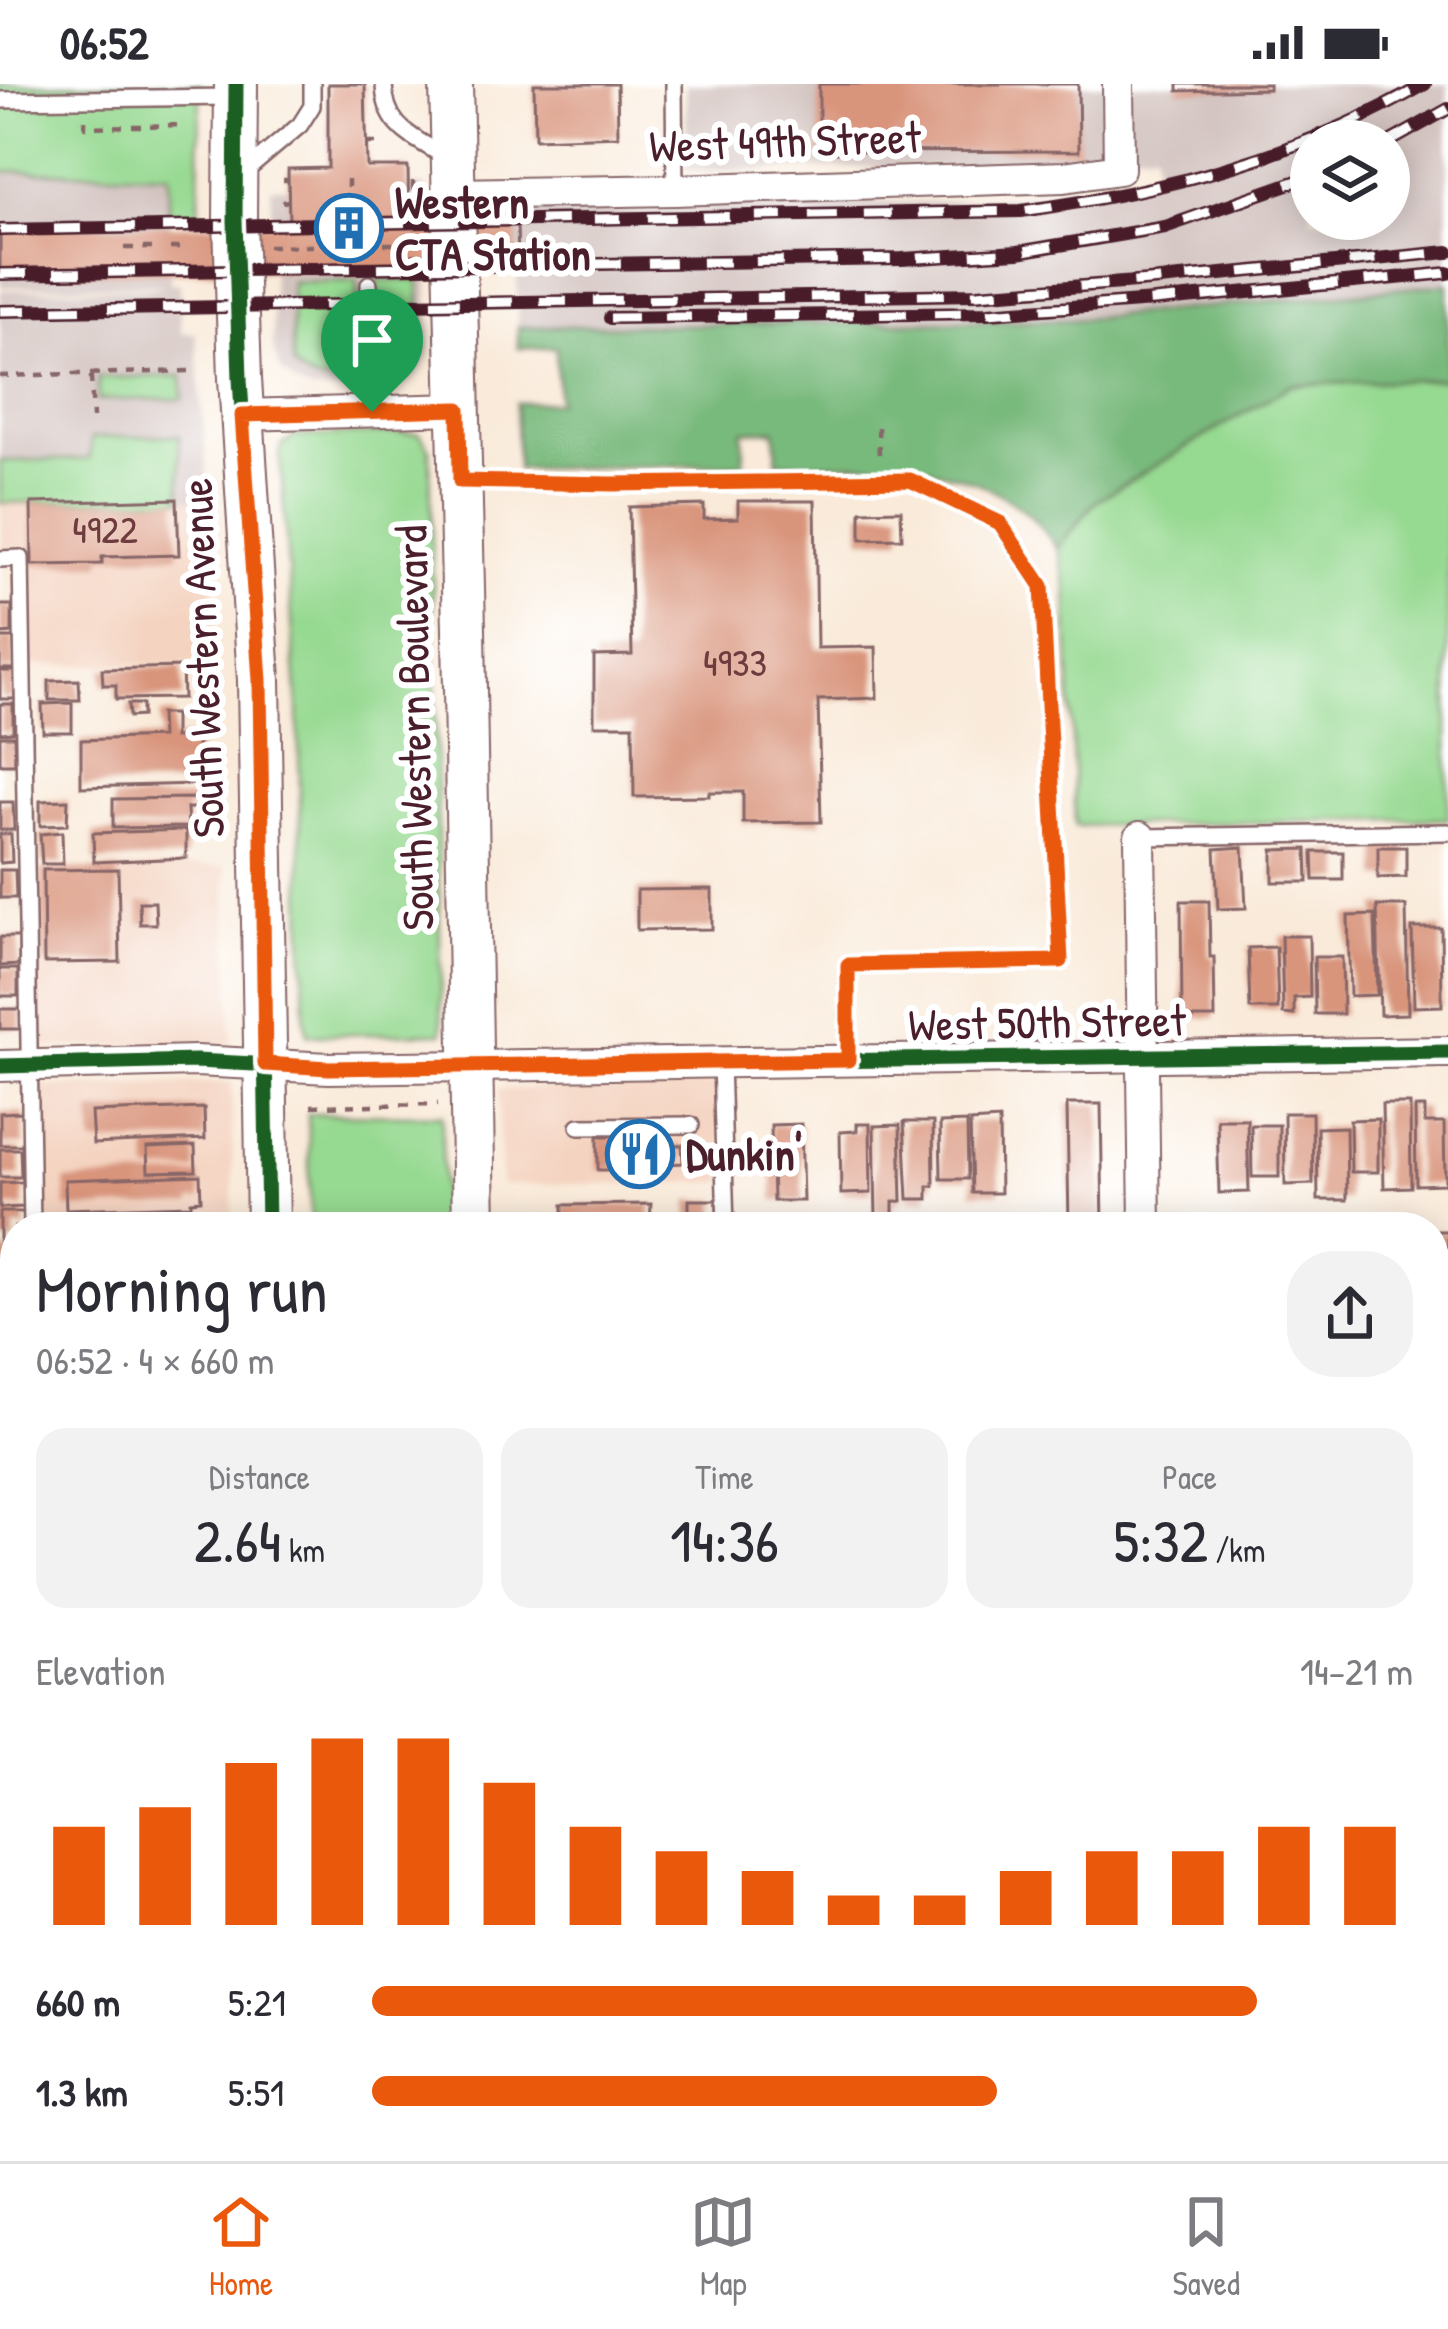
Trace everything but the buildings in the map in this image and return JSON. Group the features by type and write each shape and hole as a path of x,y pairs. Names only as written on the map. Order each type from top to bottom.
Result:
{"street":[{"name":"South Western Boulevard","path":"451,84 429,177 459,409 474,1212"},
{"name":"West 49th Street","path":"429,177 675,190 1064,177 1119,170 1118,84"},
{"name":"South Western Avenue","path":"236,91 242,415 260,680 268,1212"},
{"path":"242,415 459,409"},
{"path":"1140,837 1145,1212"},
{"name":"West 50th Street","path":"15,1066 196,1061 329,1068 1448,1052"}],"lane":[{"path":"235,179 300,124 312,106 312,84"},
{"path":"384,84 385,108 429,177"},
{"path":"674,84 675,190"},
{"path":"0,100 120,91 236,91"},
{"path":"369,284 372,412"},
{"path":"460,481 910,480 1000,523 1042,586 1061,961 848,965 848,1060"},
{"path":"0,559 21,558 15,1066 30,1212"},
{"path":"1140,837 1448,832"},
{"path":"721,1062 725,1212"},
{"path":"579,1126 691,1125"}],"path":[{"path":"86,117 85,128 186,124"},
{"path":"367,143 384,143"},
{"path":"284,268 414,265 429,177"},
{"path":"348,178 348,187"},
{"path":"384,244 436,244"},
{"path":"263,246 315,245"},
{"path":"125,248 158,248"},
{"path":"170,248 184,248"},
{"path":"0,376 191,371"},
{"path":"91,374 93,418"},
{"path":"878,427 880,480"},
{"path":"311,1106 431,1101 442,1105"}],"shaded area":[{"path":"686,84 1448,84 1448,379 1291,385 889,427 516,437 516,403 558,402 556,348 518,348 516,206 959,201 1062,192 1156,176 1155,151 1094,152 1028,165 686,171"},
{"path":"0,171 169,174 170,283 180,284 181,333 196,333 209,499 0,503 0,290 163,285 0,287"},
{"path":"426,186 429,339 428,355 419,370 396,388 371,392 312,391 297,385 280,370 273,347 271,187"},
{"path":"209,499 217,664 23,665 21,559 0,559 0,503"},
{"path":"226,866 232,1044 29,1048 26,869"},
{"path":"232,1082 233,1212 32,1212 30,1087"},
{"path":"722,1084 724,1182 501,1185 498,1089"}],"green space":[{"path":"0,84 200,84 199,214 169,215 169,174 0,171"},
{"path":"419,280 418,344 413,359 394,378 377,379 376,281"},
{"path":"357,281 358,333 336,340 336,359 354,359 360,365 359,383 307,377 293,365 291,282"},
{"path":"1448,284 1448,379 1291,385 1096,501 1058,548 1027,513 969,480 908,466 777,463 775,430 743,431 744,464 517,469 516,403 558,402 556,348 518,348 518,327 1073,320"},
{"path":"182,376 183,399 98,400 98,378"},
{"path":"1448,379 1448,819 1075,826 1067,591 1058,548 1096,501 1291,385"},
{"path":"420,434 430,449 442,1033 308,1035 298,708 280,453 282,445 296,436"},
{"path":"179,435 181,499 0,503 0,461 90,459 91,438"},
{"path":"308,1114 442,1115 443,1212 311,1212"}],"railway":[{"path":"0,230 1021,211 1178,181 1280,151 1425,84"},
{"path":"1410,130 1448,109"},
{"path":"0,274 902,259 1018,252 1165,227 1290,183"},
{"path":"0,311 977,294 1448,252"},
{"path":"610,318 988,313 1448,273"}],"cycle path":[{"path":"236,84 240,379 259,680 268,1212"},
{"path":"0,1066 196,1061 329,1068 1448,1052"}],"place":[{"name":"Western CTA Station","path":"349,228"},
{"name":"Dunkin'","path":"640,1154"}],"route":[{"path":"459,409 460,481 910,480 1000,523 1042,586 1061,961 848,965 848,1060 329,1068 265,1064 260,680 242,415 372,412 459,409"}]}
